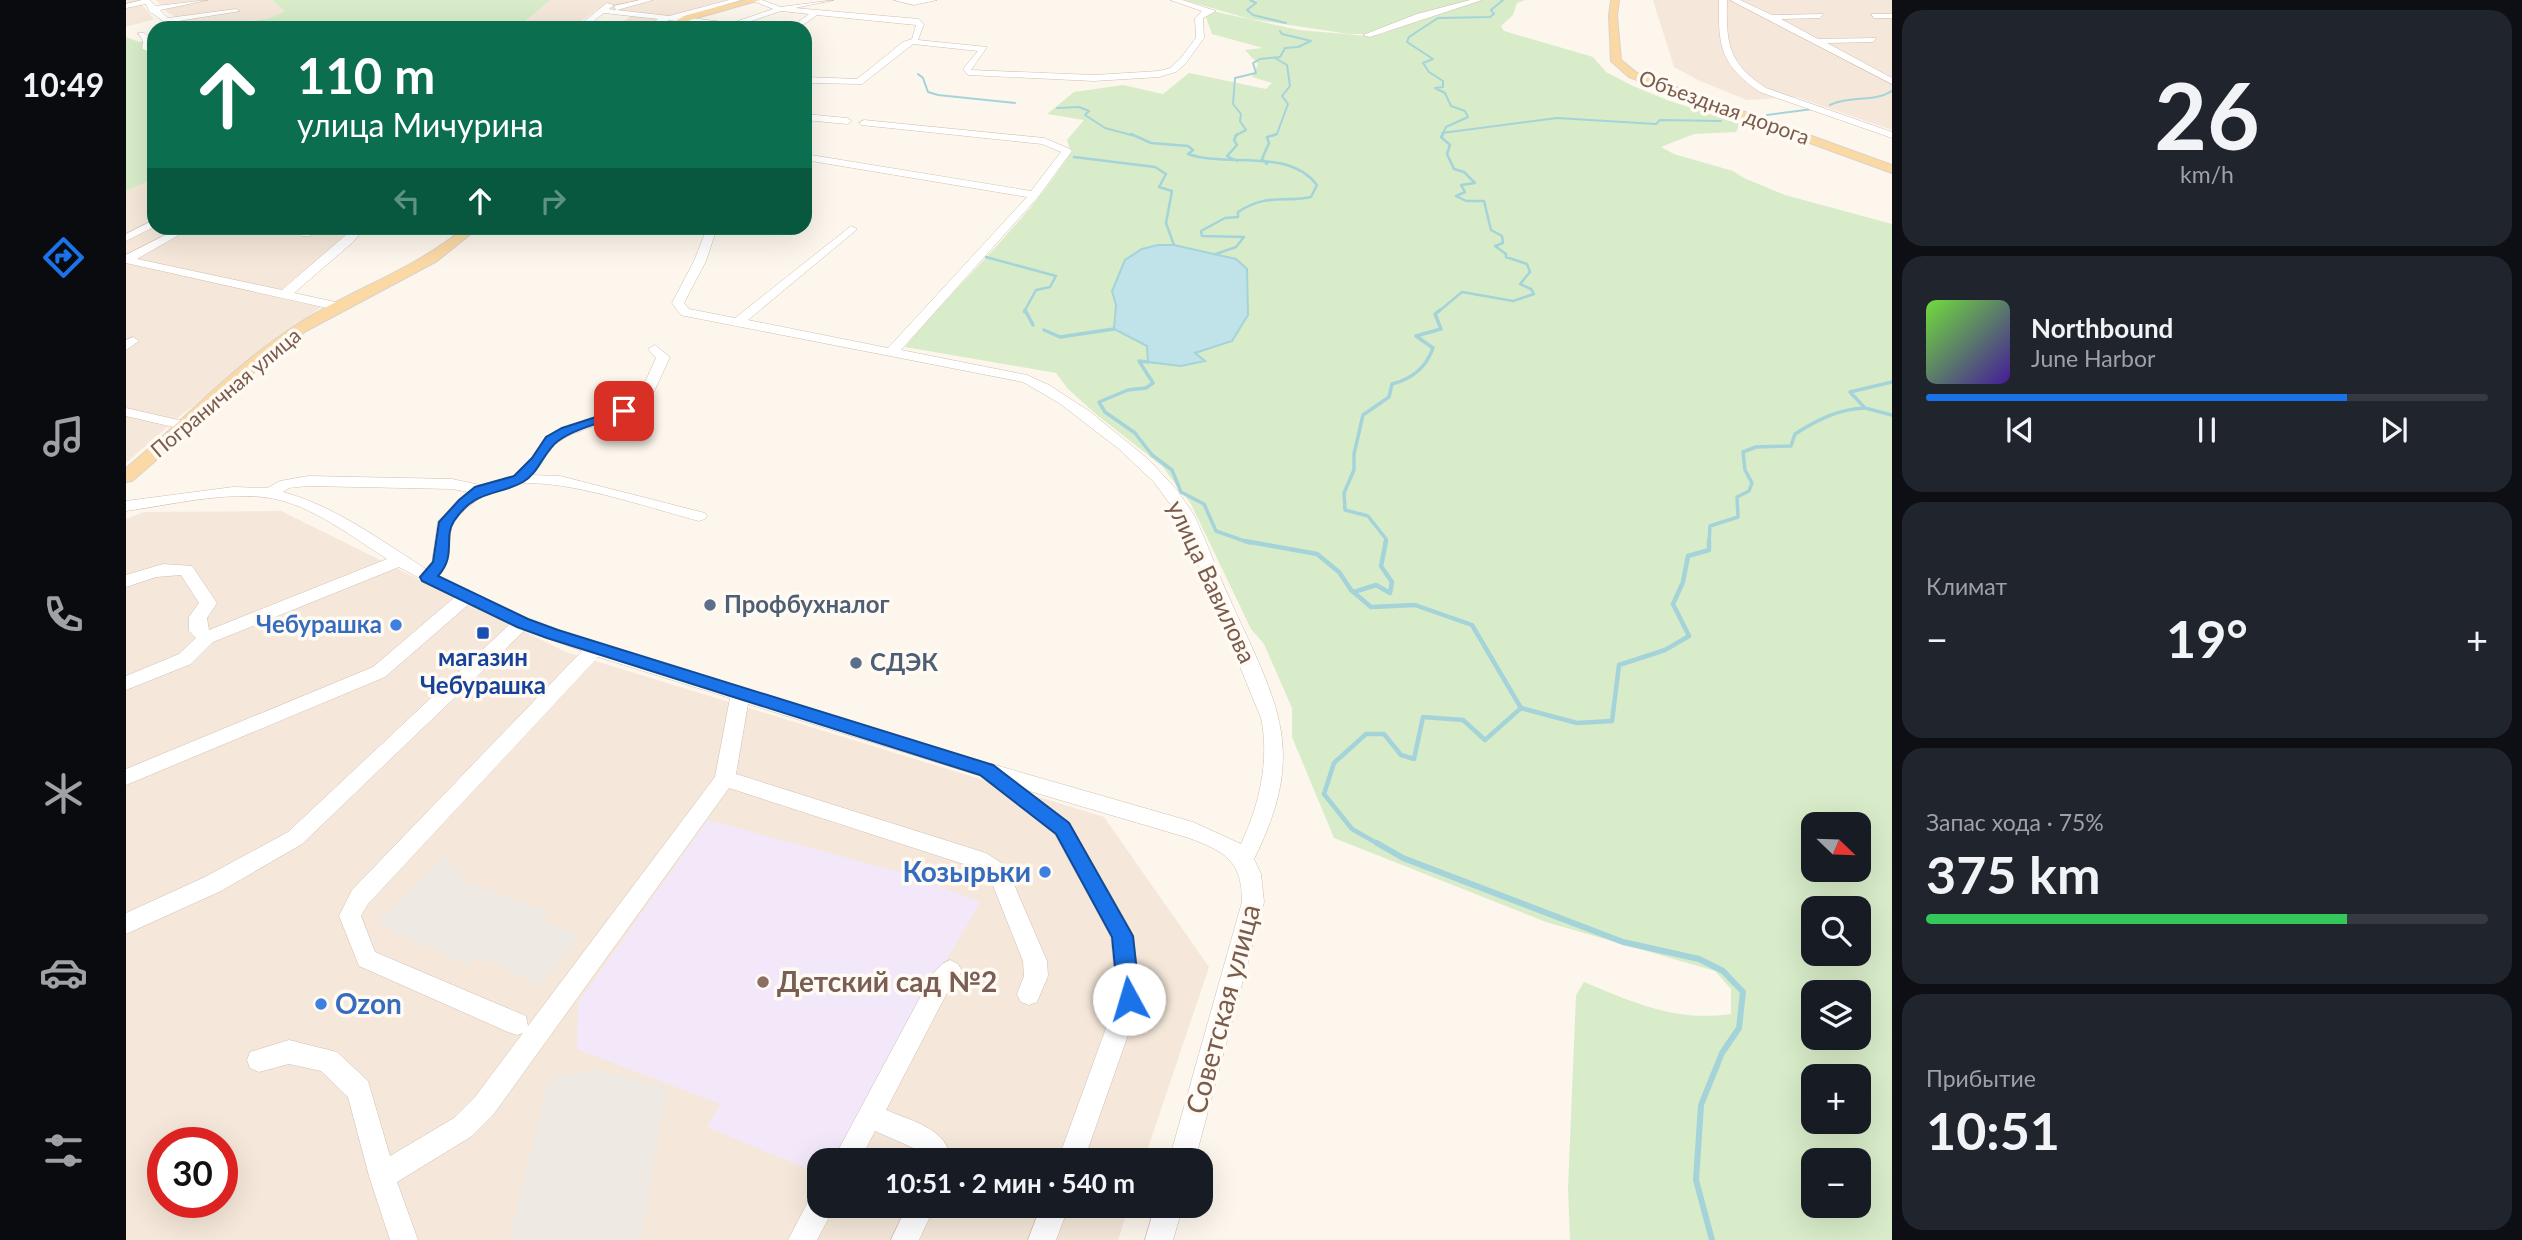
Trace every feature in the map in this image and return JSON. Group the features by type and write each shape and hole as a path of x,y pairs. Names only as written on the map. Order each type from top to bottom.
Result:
{"main road":[{"path":"675,21 755,0"},
{"name":"Объездная дорога","path":"1615,0 1613,16 1616,61 1633,75 1892,169"},
{"name":"Пограничная улица","path":"126,477 261,358 336,306 434,259 463,235"}],"street":[{"path":"590,21 615,0"},
{"path":"604,11 649,0"},
{"path":"657,21 677,19 737,0"},
{"path":"755,0 780,9 916,21 920,24 915,40"},
{"path":"742,21 780,9 830,0"},
{"path":"898,0 914,3 933,0"},
{"path":"812,80 859,82 906,44 915,40 985,49 967,69 968,72 1094,78 1159,74 1173,70 1183,61 1200,38 1198,22 1201,15 1212,11 1174,0"},
{"path":"1367,35 1420,16 1478,0"},
{"path":"1723,0 1722,29 1728,60 1745,79 1763,90 1892,135"},
{"path":"1734,0 1892,81"},
{"path":"127,2 150,6 207,2"},
{"path":"150,6 166,21 236,11"},
{"path":"604,11 691,21"},
{"path":"804,21 816,13"},
{"path":"1771,17 1820,16"},
{"path":"1874,16 1892,16"},
{"path":"141,35 147,40"},
{"path":"1813,41 1873,40"},
{"path":"1864,68 1892,67"},
{"path":"812,118 847,121"},
{"path":"864,123 1044,141 1067,151 1034,195 891,353"},
{"path":"812,158 1034,195"},
{"path":"126,237 147,226"},
{"path":"737,323 851,229"},
{"path":"126,260 173,235"},
{"path":"285,294 354,235"},
{"name":"улица Вавилова","path":"709,235 700,261 678,303 685,312 1008,374 1044,386 1149,468 1173,495 1254,675 1272,725 1271,787 1261,827 1244,858"},
{"path":"126,260 336,306"},
{"path":"519,479 537,461 551,440 567,431 624,411 648,393 663,356 655,349"},
{"path":"126,412 186,426"},
{"path":"428,577 440,564 446,522 480,490 519,479 560,481 699,516"},
{"path":"270,493 285,484 308,481 453,484 480,490"},
{"path":"126,506 205,494 270,493 315,508 399,561 522,623 595,649 740,694 1193,831 1216,840 1244,858"},
{"path":"126,683 185,659 207,638 399,561"},
{"path":"126,581 153,571 174,568 186,570 208,603 198,617 198,631 207,638"},
{"path":"126,777 379,672 466,597"},
{"path":"126,924 213,884 295,838 522,623"},
{"path":"517,1024 367,959 350,916 360,897 595,649"},
{"path":"382,1176 463,1127 485,1106 725,779 740,694"},
{"path":"986,770 1062,828 1122,936 1129,999 1075,1148"},
{"path":"725,779 986,862 998,872 1035,961 1036,976 1029,994"},
{"name":"Советская улица","path":"1185,1148 1253,902 1255,883 1244,858"},
{"path":"853,1148 940,983 950,971"},
{"path":"260,1060 289,1052 328,1060 359,1090 382,1176 404,1240"},
{"path":"870,1116 927,1141 932,1148"},
{"path":"802,1240 814,1218"},
{"path":"905,1240 915,1218"},
{"path":"1042,1240 1050,1218"},
{"path":"1159,1240 1165,1218"}],"shaded area":[{"path":"126,0 138,0 154,19 126,27"},
{"path":"156,0 272,0 286,11 270,18 248,21 184,21 167,12"},
{"path":"551,0 746,0 668,21 624,21 637,12 598,9 582,21 526,21"},
{"path":"1653,0 1892,0 1892,130 1796,97 1747,100 1674,67"},
{"path":"147,182 147,235 348,235 284,287 278,298 321,307 179,417 126,463 126,191"},
{"path":"281,511 566,652 1104,817 1209,967 1148,1148 807,1148 807,1218 1125,1218 1118,1240 126,1240 126,519 144,512"},
{"name":"Детский сад №2","path":"708,820 907,874 980,902 839,1148 807,1148 807,1169 707,1127 720,1104 577,1049 578,1003"},
{"path":"445,857 459,869 462,881 547,911 541,920 580,935 540,985 476,956 467,965 377,923"},
{"path":"597,1070 667,1087 641,1240 509,1240 549,1077"}],"green space":[{"path":"272,0 551,0 526,21 251,21 270,18 285,11"},
{"path":"1184,0 1475,0 1368,34 1349,34 1250,19"},
{"path":"1482,0 1525,0 1517,3 1513,15 1501,26 1504,31 1593,57 1606,72 1633,86 1740,124 1736,132 1694,134 1661,147 1674,154 1733,171 1785,195 1892,224 1892,1240 1570,1240 1568,1188 1576,995 1584,982 1656,1009 1711,1016 1731,1014 1731,989 1715,971 1546,922 1334,838 1292,737 1292,708 1264,644 1251,629 1191,504 1162,466 1097,415 1068,389 1056,373 905,347 1013,228 1071,152 1067,140 1084,120 1047,114 1074,92 1123,85 1163,94 1189,73 1266,89 1272,83 1252,77 1258,64 1245,50 1263,48 1212,34 1206,17 1212,11 1299,30 1368,36 1382,34 1420,17","holes":["1174,245 1236,259 1232,341 1195,353 1204,361 1114,321 1116,305"]},
{"path":"126,37 139,42 147,40 147,182 126,191"}],"water":[{"path":"1174,245 1236,259 1247,269 1248,315 1232,341 1195,353 1205,361 1181,366 1148,362 1147,346 1114,329 1116,305 1112,291 1125,260 1142,249"}],"waterway":[{"path":"1250,0 1256,3 1247,10 1253,15 1286,23"},
{"path":"1443,133 1446,127 1468,117 1465,111 1451,106 1445,93 1435,88 1443,87 1443,81 1429,72 1423,63 1433,59 1407,42 1409,37 1438,18 1490,17 1494,14 1491,10 1503,0"},
{"path":"1236,135 1246,130 1240,121 1241,114 1233,104 1235,78 1256,73 1253,63 1260,59 1280,57 1285,48 1298,47 1311,41 1282,34 1280,31"},
{"path":"1275,58 1287,65 1290,86 1282,96 1288,104 1277,134"},
{"path":"918,74 923,78 928,92 938,95 1015,103"},
{"path":"1830,105 1845,100 1877,97 1892,91"},
{"path":"1057,108 1079,107 1089,111 1085,115 1105,128 1135,136"},
{"path":"1767,115 1813,109"},
{"path":"1443,133 1557,118 1656,124 1660,120 1721,121"},
{"path":"1131,134 1151,143 1188,146 1193,150 1188,154 1204,158 1234,159"},
{"path":"1264,161 1262,159 1269,143 1267,137 1277,134"},
{"path":"1272,136 1277,134"},
{"path":"1438,312 1462,292 1513,301 1534,294 1531,289 1520,284 1530,272 1527,264 1506,257 1506,254 1495,246 1503,243 1502,236 1491,230 1484,201 1466,201 1456,196 1465,192 1461,185 1475,183 1464,172 1454,169 1447,154 1450,145 1441,137 1443,134"},
{"path":"1234,159 1227,156 1237,145 1234,140 1236,135"},
{"path":"1074,157 1155,167 1166,174 1159,187 1172,191 1166,223 1174,245"},
{"path":"1234,159 1264,161"},
{"path":"1216,254 1236,247 1244,237 1202,236 1201,231 1225,218 1238,217 1238,212 1258,202 1311,197 1317,185 1305,173 1290,166 1264,161"},
{"path":"1264,161 1267,164"},
{"path":"986,257 1056,276 1050,287 1036,290 1025,310"},
{"path":"1025,310 1033,325"},
{"path":"1385,543 1386,539 1368,516 1345,510 1344,493 1354,470 1354,454 1363,415 1389,397 1392,384 1412,376 1422,367 1433,348 1416,336 1441,329 1435,314 1440,310"},
{"path":"1044,330 1060,337 1114,329"},
{"path":"1148,362 1139,361 1153,383 1146,388 1128,390 1099,402 1105,412 1135,433 1152,455 1172,470 1181,492 1204,504 1216,531 1250,543"},
{"path":"1865,408 1850,392 1892,382"},
{"path":"1709,543 1710,526 1738,517 1737,497 1749,491 1752,483 1745,470 1743,452 1756,447 1791,446 1795,434 1820,420 1837,413 1865,408"},
{"path":"1865,408 1892,415"},
{"path":"1245,541 1317,554 1339,572 1351,590 1371,607 1415,605 1472,625 1521,708"},
{"path":"1354,592 1376,585 1390,593 1392,582 1381,566 1386,541"},
{"path":"1521,708 1577,723 1612,721 1619,665 1665,650 1689,636 1673,604 1683,582 1688,556 1709,550 1709,543"},
{"path":"1380,845 1352,829 1324,794 1334,763 1366,734 1384,734 1401,755 1414,759 1423,717 1463,720 1485,740 1521,708"},
{"path":"1377,843 1403,858 1623,942 1699,959 1723,971 1743,992 1739,1028 1722,1053 1701,1105 1696,1180 1712,1240"}],"place":[{"name":"Профбухналог","path":"710,605"},
{"name":"Чебурашка","path":"396,625"},
{"name":"магазин Чебурашка","path":"483,633"},
{"name":"СДЭК","path":"856,663"},
{"name":"Козырьки","path":"1045,872"},
{"name":"Детский сад №2","path":"763,982"},
{"name":"Ozon","path":"321,1004"}],"route":[{"path":"624,411 567,431 551,440 537,461 519,479 480,490 464,503 446,522 440,564 428,577 522,623 595,649 986,770 1062,828 1122,936 1129,999"}]}
